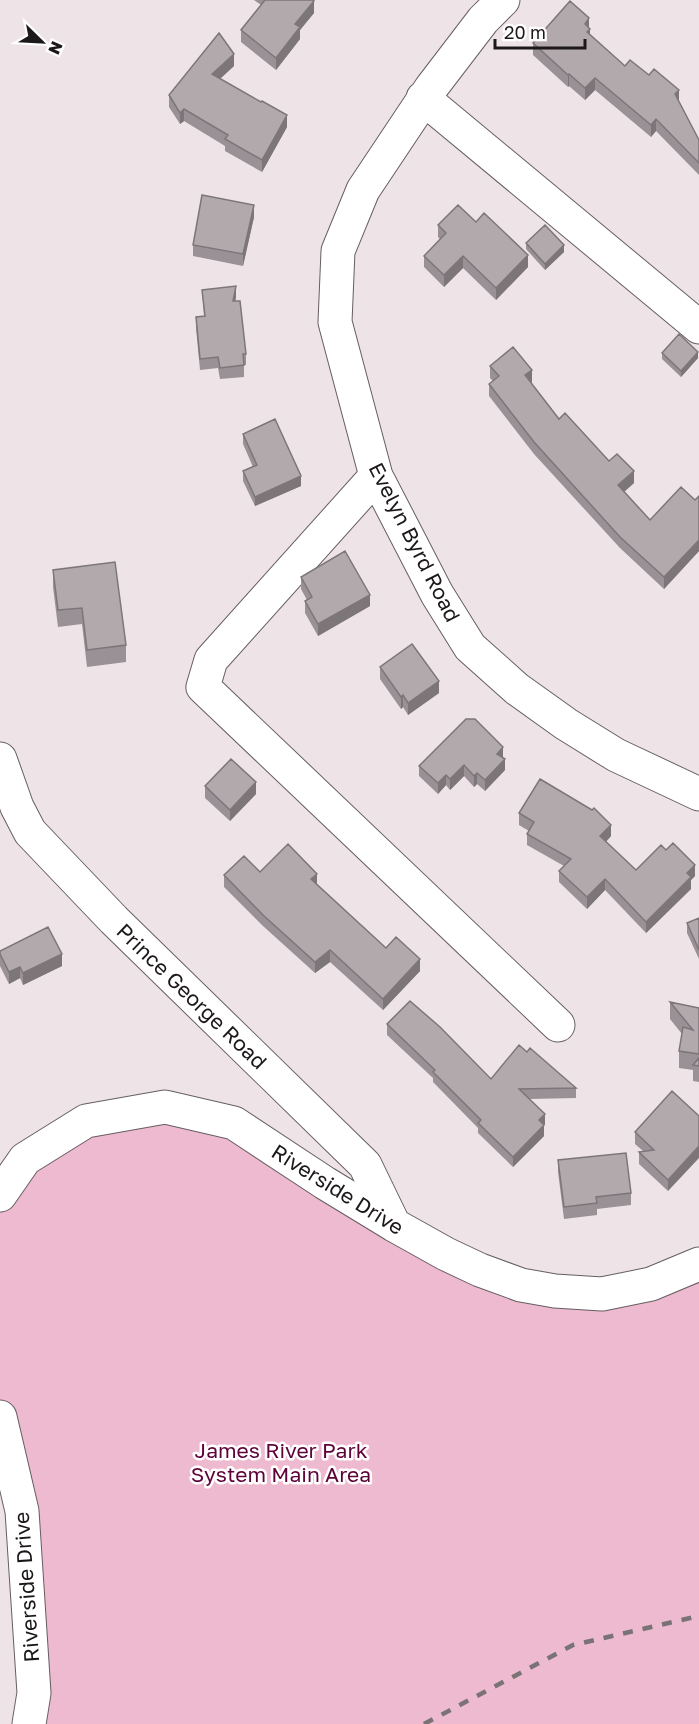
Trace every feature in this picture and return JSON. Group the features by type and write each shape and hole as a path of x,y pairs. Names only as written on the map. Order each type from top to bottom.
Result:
{"street":[{"name":"Evelyn Byrd Road","path":"503,0 483,20 423,98 363,190 338,251 335,322 376,476 437,594 470,647 517,689 566,724 616,755 699,794"},
{"path":"423,98 699,327"},
{"path":"376,476 211,660 203,687 558,1026"},
{"name":"Prince George Road","path":"0,759 16,807 30,832 114,920 365,1165 394,1225"},
{"name":"Riverside Drive","path":"0,1196 25,1159 86,1121 165,1107 234,1123 394,1225 446,1254 521,1285 555,1291 602,1294 651,1284 699,1264"},
{"name":"Riverside Drive","path":"0,1417 22,1511 34,1693 29,1724"}],"green space":[{"name":"James River Park System Main Area","path":"165,1107 555,1291 699,1264 699,1724 29,1724 0,1417 0,1195 25,1159"}],"building":[{"path":"265,0 314,1 295,24 300,27 276,58 241,30"},
{"path":"570,1 589,18 585,24 590,29 587,32 625,66 630,60 649,75 654,69 679,90 675,94 699,140 699,163 656,119 651,125 595,78 585,88 533,43"},
{"path":"219,33 234,54 212,74 287,115 262,160 225,139 228,135 184,109 180,113 169,95"},
{"path":"202,195 254,205 243,254 193,245"},
{"path":"458,205 476,222 484,213 528,255 496,288 463,256 444,275 424,256 446,233 438,225"},
{"path":"545,225 564,245 545,264 526,243"},
{"path":"236,286 233,301 240,301 246,354 243,354 244,365 220,368 218,357 200,359 196,317 205,316 202,290"},
{"path":"679,334 698,352 681,371 662,353"},
{"path":"513,347 532,370 525,375 559,419 565,413 609,461 617,454 634,471 618,485 650,520 681,487 695,500 699,496 699,540 664,577 620,537 534,442 489,384 499,376 490,366"},
{"path":"275,419 301,476 255,497 243,471 257,465 243,434"},
{"path":"345,551 370,595 318,624 305,601 312,597 301,577"},
{"path":"115,562 126,645 87,650 82,608 58,610 53,570"},
{"path":"412,644 439,681 408,703 403,695 401,697 380,667"},
{"path":"466,719 475,719 503,747 497,754 505,759 485,780 477,773 474,776 464,765 450,779 446,775 438,783 419,766"},
{"path":"231,759 256,782 230,810 205,786"},
{"path":"540,779 592,810 594,808 611,825 600,836 636,870 661,845 666,850 673,843 695,865 687,873 691,877 646,922 605,879 587,897 559,871 571,859 527,834 534,822 519,813"},
{"path":"288,844 317,874 311,879 386,948 396,937 420,959 383,999 330,950 315,962 263,915 224,875 244,856 260,872"},
{"path":"699,918 699,950 687,923"},
{"path":"48,927 62,954 23,973 20,967 9,972 0,951"},
{"path":"410,1001 440,1027 491,1079 519,1045 527,1052 530,1048 576,1088 519,1089 545,1114 539,1120 544,1125 513,1157 478,1123 481,1120 433,1072 435,1070 387,1024"},
{"path":"670,1002 699,1008 699,1054 679,1051 683,1027 693,1030"},
{"path":"699,1058 699,1066 693,1065"},
{"path":"672,1091 699,1116 699,1146 668,1180 639,1152 654,1150 635,1132"},
{"path":"626,1153 631,1193 596,1197 597,1203 564,1207 558,1160"}],"railway":[{"path":"424,1724 573,1645 699,1616"}]}
